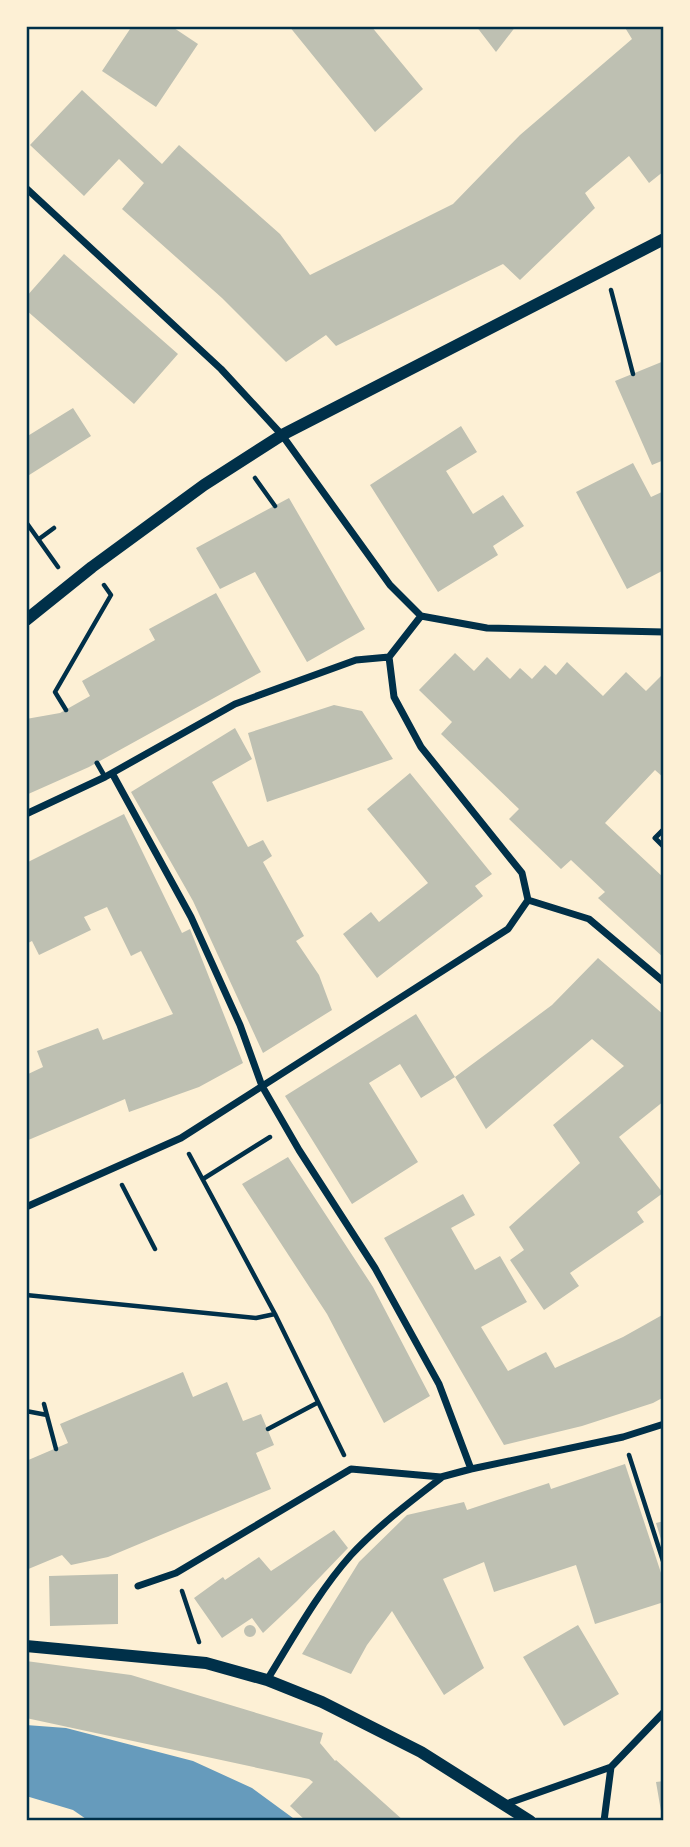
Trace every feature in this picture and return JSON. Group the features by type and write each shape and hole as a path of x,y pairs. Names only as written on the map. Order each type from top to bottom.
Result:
{"street":[{"path":"26,188 221,369 282,435 390,585 421,616 487,628 664,632"},
{"path":"26,620 92,567 204,485 282,435 664,239"},
{"path":"26,814 108,775 235,704 356,660 389,656 421,616"},
{"path":"26,1207 181,1138 508,929 528,900 522,873 421,747 394,697 389,656"},
{"path":"108,775 191,917 240,1025 262,1086 375,1268 439,1384 471,1469"},
{"path":"528,900 589,919 664,982"},
{"path":"138,1586 176,1573 351,1469 441,1477 623,1437 664,1424"},
{"path":"267,1680 307,1615 351,1556 397,1512 441,1477"},
{"path":"26,1646 206,1663 267,1680 322,1702 421,1752 530,1821"},
{"path":"506,1804 611,1767 664,1712"},
{"path":"604,1821 611,1767"}],"lane":[{"path":"97,762 108,775"},
{"path":"664,829 655,838 664,847"}],"path":[{"path":"606,269 633,374"},
{"path":"243,460 275,506"},
{"path":"26,522 71,586"},
{"path":"39,539 54,528"},
{"path":"66,710 55,692 111,595 92,567"},
{"path":"203,1180 286,1127"},
{"path":"181,1138 275,1314 351,1469"},
{"path":"129,1199 155,1249"},
{"path":"26,1295 256,1318 275,1314"},
{"path":"268,1429 317,1403"},
{"path":"44,1404 56,1449"},
{"path":"26,1411 47,1415"},
{"path":"623,1437 664,1564"},
{"path":"176,1573 206,1663"}],"water":[{"path":"26,1725 66,1728 193,1761 252,1788 297,1821 89,1821 73,1810 26,1796"}],"building":[{"path":"132,26 171,26 198,44 156,107 102,71"},
{"path":"289,26 371,26 423,89 375,132"},
{"path":"476,26 516,26 496,52"},
{"path":"624,26 664,26 664,171 649,183 629,156 585,193 595,208 520,280 503,264 336,346 326,335 286,362 222,298 122,209 144,183 119,159 84,196 30,145 82,90 162,164 179,145 280,234 310,275 453,204 520,135 632,39"},
{"path":"64,254 178,354 134,404 26,310 26,297"},
{"path":"664,361 664,460 652,465 615,381"},
{"path":"73,408 91,436 26,477 26,437"},
{"path":"461,426 477,452 446,471 473,514 503,495 524,526 493,546 498,555 438,592 370,485"},
{"path":"633,463 651,497 664,491 664,570 627,589 576,492"},
{"path":"289,498 365,629 307,662 255,572 220,589 196,548"},
{"path":"216,593 261,672 89,767 26,795 26,719 60,713 90,696 82,681 155,640 149,629"},
{"path":"455,653 474,671 487,657 510,679 520,668 532,679 545,665 556,675 567,662 603,696 626,672 646,691 664,673 664,778 655,770 605,823 664,878 664,958 598,898 605,892 571,860 561,869 509,819 519,809 441,734 452,722 419,690"},
{"path":"334,705 362,711 393,759 267,802 248,733"},
{"path":"235,728 252,759 212,782 248,847 263,840 272,856 263,862 304,936 296,941 319,975 332,1010 263,1053 193,901 131,792"},
{"path":"410,773 492,874 475,886 483,896 377,978 343,934 371,912 379,922 428,883 367,809"},
{"path":"124,814 182,933 190,929 243,1063 199,1087 129,1112 125,1099 26,1141 26,1075 43,1067 37,1051 98,1028 103,1040 173,1014 141,951 131,956 107,907 84,917 91,930 39,955 32,941 26,944 26,863"},
{"path":"598,958 664,1015 664,1101 619,1137 663,1193 637,1212 644,1222 570,1273 579,1286 544,1310 510,1260 524,1250 509,1227 580,1163 553,1125 624,1066 592,1039 486,1129 455,1077 552,1005"},
{"path":"416,1014 455,1077 421,1098 400,1064 369,1083 418,1162 352,1204 285,1096"},
{"path":"288,1157 373,1287 430,1396 384,1423 327,1314 242,1184"},
{"path":"463,1194 475,1215 451,1228 475,1270 500,1256 527,1302 481,1327 508,1371 546,1352 555,1368 623,1337 664,1314 664,1397 582,1426 504,1445 384,1238"},
{"path":"183,1372 193,1397 227,1382 243,1421 261,1414 274,1445 256,1453 271,1489 108,1557 71,1565 62,1555 26,1570 26,1461 68,1443 60,1424"},
{"path":"625,1464 664,1582 664,1602 595,1624 576,1565 494,1592 484,1562 443,1579 484,1668 444,1695 392,1611 367,1645 351,1674 302,1654 359,1562 407,1515 464,1502 467,1510 549,1483 551,1489"},
{"path":"664,1521 664,1546 663,1546 656,1523"},
{"path":"334,1530 348,1548 263,1633 252,1618 222,1638 194,1598 223,1577 225,1580 259,1557 271,1571"},
{"path":"118,1574 118,1624 50,1626 49,1576"},
{"path":"250,1625 256,1631 250,1637 244,1631"},
{"path":"578,1625 619,1694 564,1726 523,1657"},
{"path":"26,1661 131,1675 323,1733 320,1743 335,1761 404,1821 306,1821 290,1806 313,1782 309,1779 26,1718"},
{"path":"664,1781 664,1817 662,1817 656,1782"}]}
